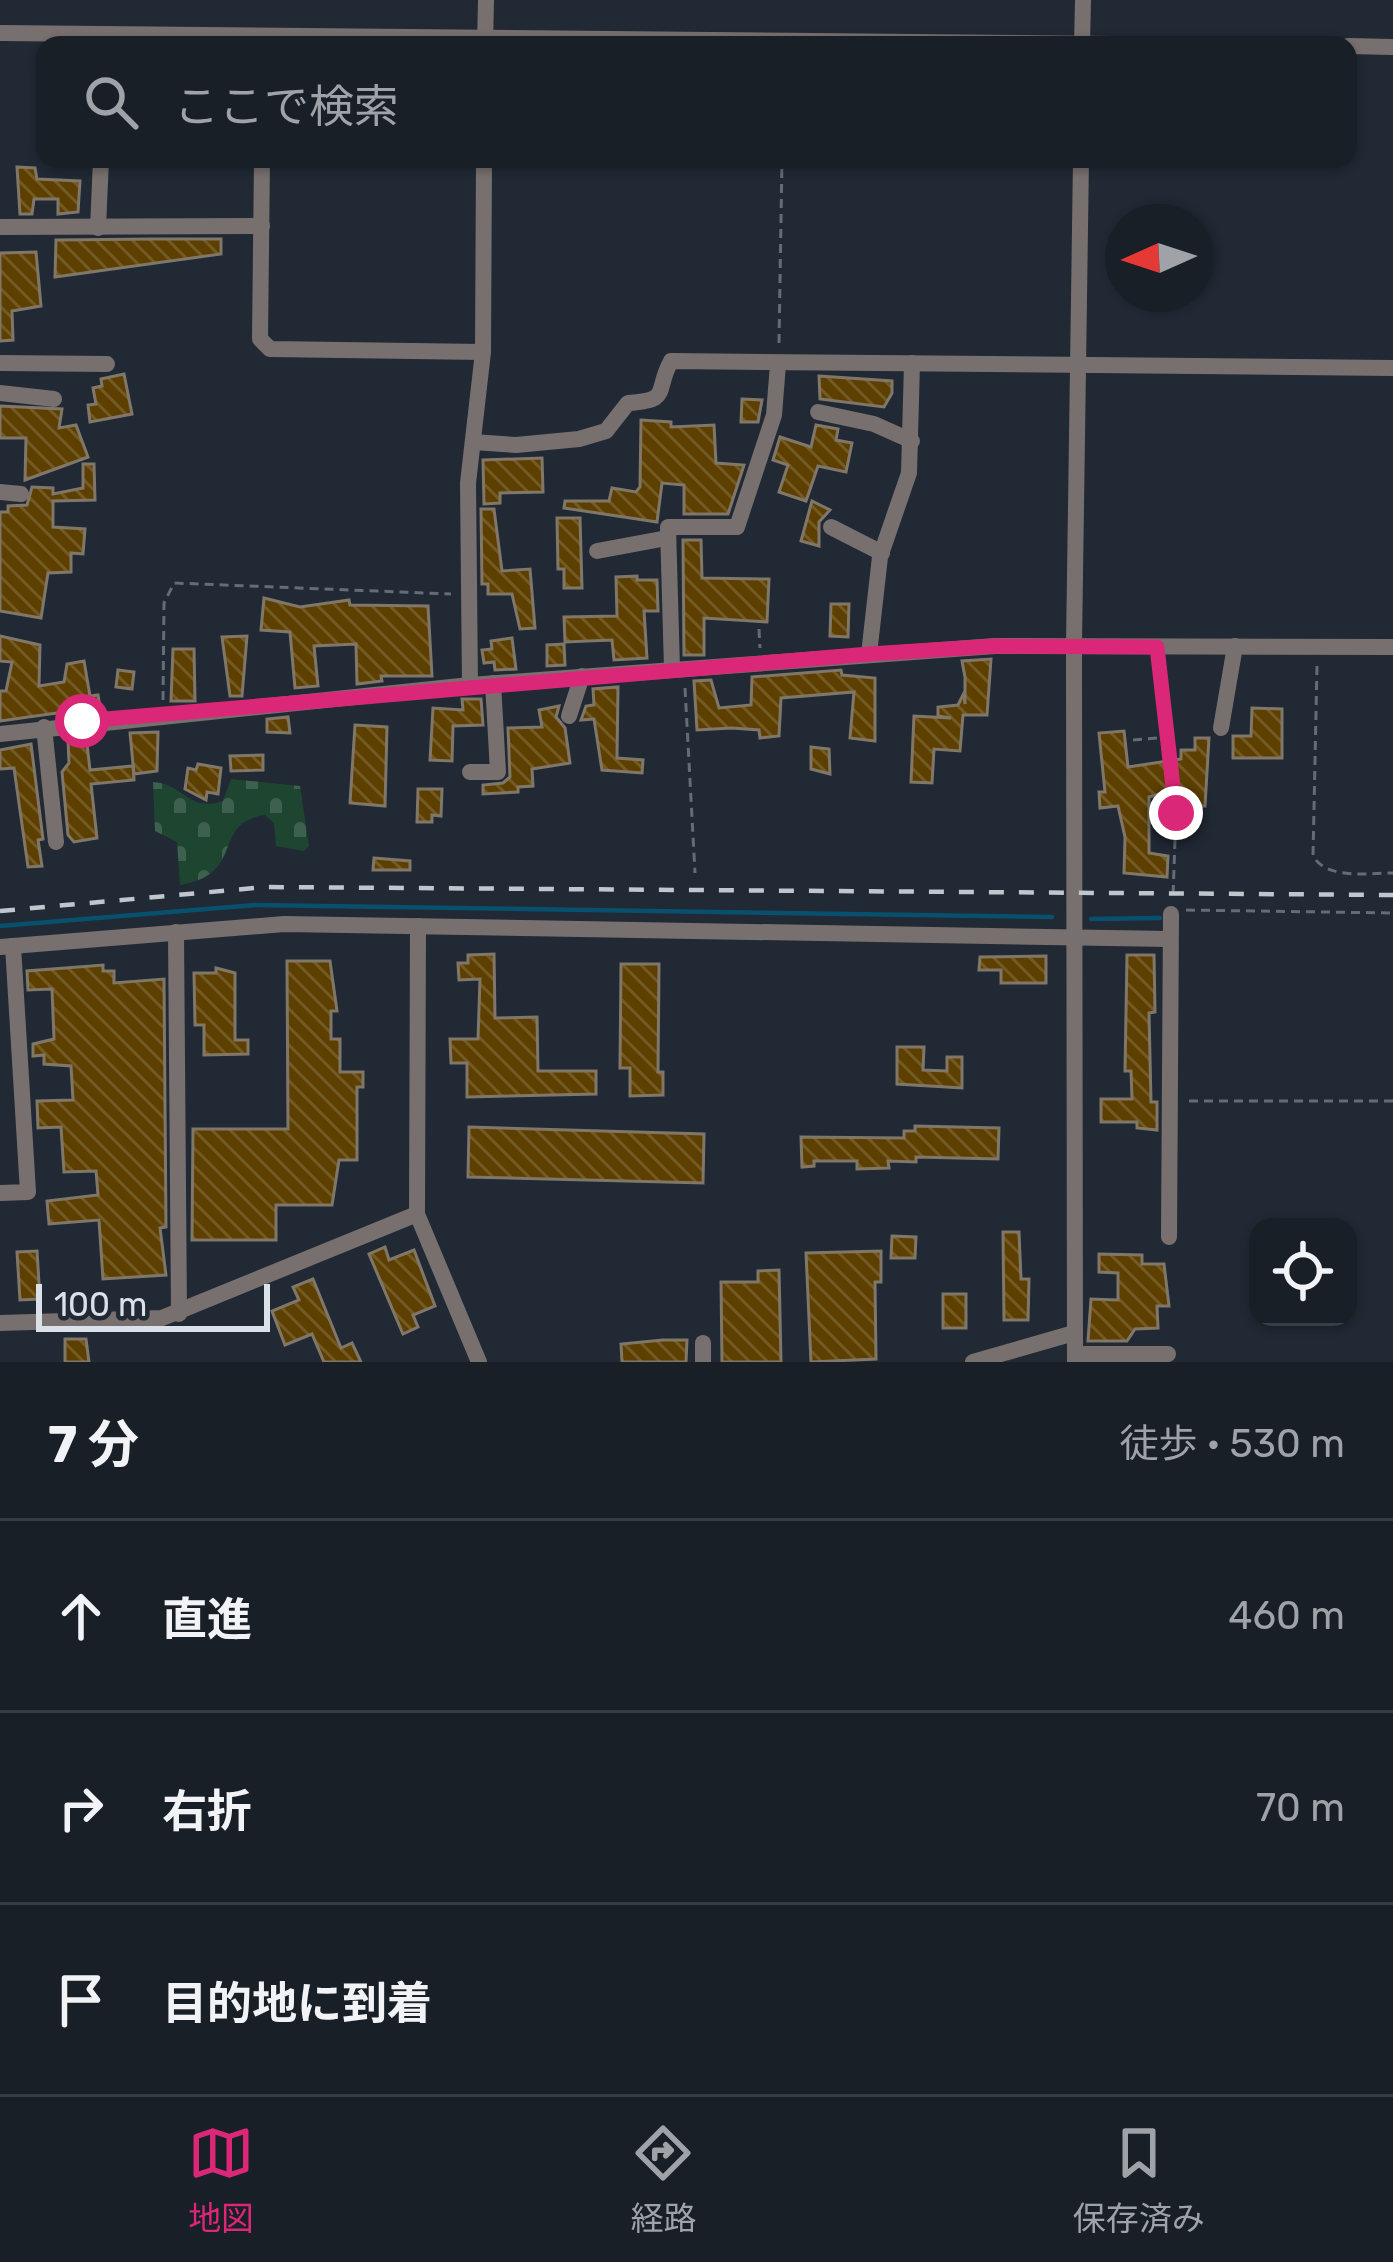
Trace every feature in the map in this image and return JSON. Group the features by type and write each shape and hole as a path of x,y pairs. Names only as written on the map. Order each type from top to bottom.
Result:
{"street":[{"path":"485,36 486,0"},
{"path":"1082,36 1083,0"},
{"path":"0,33 113,36"},
{"path":"1357,46 1393,47"},
{"path":"98,228 101,168"},
{"path":"262,168 260,339 269,349 483,352"},
{"path":"470,685 473,442 483,352 484,168"},
{"path":"1081,168 1074,645 1075,1358 1168,1354"},
{"path":"0,227 262,226"},
{"path":"473,442 547,444 606,431 628,403 654,401 663,393 671,361 1393,368"},
{"path":"0,363 106,364"},
{"path":"869,654 872,599 882,553 909,472 912,363"},
{"path":"678,668 668,527 737,526 774,415 778,364"},
{"path":"0,393 54,399"},
{"path":"818,412 874,424 912,441"},
{"path":"0,492 21,494"},
{"path":"831,527 882,553"},
{"path":"597,551 667,538"},
{"path":"0,734 163,713 869,654 1074,645 1393,646"},
{"path":"1221,728 1235,646"},
{"path":"568,716 582,676"},
{"path":"470,772 498,772 493,683"},
{"path":"44,727 56,842"},
{"path":"1168,1237 1171,914"},
{"path":"0,1193 28,1192 7,947 284,925 1170,939"},
{"path":"418,926 417,1214 479,1362"},
{"path":"176,932 178,1314"},
{"path":"0,1323 143,1321 178,1314 417,1214"},
{"path":"974,1362 1074,1333"}],"path":[{"path":"778,364 782,168"},
{"path":"163,713 164,603 174,583 469,592"},
{"path":"759,629 761,662"},
{"path":"1317,646 1313,856 1323,868 1340,872 1393,873"},
{"path":"1157,647 1177,854 1171,914 1393,913"},
{"path":"678,668 695,873"},
{"path":"1133,740 1168,737"},
{"path":"1169,1101 1393,1101"}],"green space":[{"path":"231,779 300,786 309,846 304,851 276,846 274,823 265,815 248,820 238,828 214,871 180,885 177,842 155,831 153,782 212,804 223,801"}],"building":[{"path":"17,167 35,168 37,179 80,181 78,212 58,214 58,199 34,199 32,214 20,214"},
{"path":"221,239 221,254 55,277 56,240"},
{"path":"36,252 41,306 12,311 13,340 0,341 0,253"},
{"path":"124,374 132,414 90,422 88,405 96,404 93,388 102,386 101,379"},
{"path":"819,376 892,381 892,393 884,407 820,399"},
{"path":"742,399 762,400 758,422 741,422"},
{"path":"0,406 62,409 59,428 76,425 88,457 25,480 26,438 0,438"},
{"path":"641,420 671,422 671,427 714,425 716,463 744,465 728,514 684,514 684,485 662,483 657,522 564,508 565,501 609,501 612,488 636,492 640,487"},
{"path":"816,425 838,429 836,440 852,443 846,472 818,466 806,501 779,492 788,465 773,460 780,437 811,447"},
{"path":"542,458 543,492 500,493 500,503 484,504 483,460"},
{"path":"83,464 94,464 95,500 53,501 53,527 85,529 83,554 71,553 71,572 48,573 41,618 0,611 0,512 8,512 8,506 27,505 32,487 53,488 53,494 83,488"},
{"path":"812,501 830,510 819,522 819,546 801,541"},
{"path":"481,509 494,509 502,571 530,569 535,628 520,629 512,594 488,594 488,584 482,584"},
{"path":"557,518 580,518 582,588 564,588 564,569 558,569"},
{"path":"683,540 701,540 702,578 769,579 767,622 704,618 704,655 684,655"},
{"path":"637,576 637,580 657,580 658,611 644,611 647,658 614,660 612,640 565,642 564,617 617,616 616,577"},
{"path":"264,598 300,607 349,600 350,605 428,606 432,676 381,676 382,681 357,684 356,644 314,646 318,686 295,688 290,632 261,630"},
{"path":"831,604 849,604 848,637 830,636"},
{"path":"0,636 40,645 39,686 64,682 67,664 84,661 90,696 98,695 100,707 0,721 0,691 6,691 12,662 0,661"},
{"path":"247,636 242,696 230,696 222,637"},
{"path":"512,638 516,669 495,670 494,662 484,663 482,650 492,649 491,641"},
{"path":"564,644 565,665 547,666 547,645"},
{"path":"173,649 194,649 195,701 171,701"},
{"path":"991,659 987,715 963,715 960,751 934,749 932,783 911,782 914,716 951,718 938,716 938,707 958,705 964,693 965,704 962,661"},
{"path":"118,670 134,672 132,689 116,687"},
{"path":"841,670 842,675 875,678 875,741 850,738 854,692 781,698 779,736 760,738 759,730 732,728 697,730 694,681 711,680 719,708 751,705 752,677"},
{"path":"618,687 617,758 643,760 642,773 602,770 594,719 581,720 586,706 594,705 593,689"},
{"path":"462,699 481,699 483,725 453,726 452,761 430,760 433,708 463,710"},
{"path":"559,706 556,717 565,728 570,763 532,769 533,786 518,787 518,792 483,794 483,785 503,783 510,777 508,728 542,727 539,710"},
{"path":"1252,708 1282,709 1282,758 1233,758 1233,736 1251,736"},
{"path":"288,717 290,733 267,732 267,719"},
{"path":"355,725 387,727 385,806 350,803"},
{"path":"1124,731 1128,767 1181,759 1181,750 1195,750 1195,738 1209,738 1205,806 1181,806 1181,788 1149,797 1149,853 1168,856 1167,877 1124,873 1125,837 1118,806 1100,808 1099,792 1105,792 1099,733"},
{"path":"158,732 157,771 134,774 130,733"},
{"path":"93,737 94,743 87,744 90,770 133,766 134,780 91,784 97,838 74,842 68,835 62,772 69,763 68,740"},
{"path":"31,744 43,839 38,840 42,866 28,867 14,768 0,769 0,750"},
{"path":"811,747 829,749 830,774 811,769"},
{"path":"263,755 263,770 231,771 230,756"},
{"path":"198,764 221,768 218,794 207,792 206,800 185,789 188,768 196,770"},
{"path":"418,789 442,789 441,816 432,815 432,822 417,822"},
{"path":"374,858 410,861 410,870 373,870"},
{"path":"494,954 495,1018 537,1017 538,1071 596,1071 596,1094 467,1097 467,1063 451,1063 450,1039 478,1039 480,979 459,980 458,963 468,963 468,955"},
{"path":"1127,955 1154,955 1155,1012 1149,1013 1151,1102 1157,1102 1157,1130 1137,1128 1137,1122 1101,1122 1101,1099 1132,1099 1131,1071 1125,1071"},
{"path":"1046,956 1046,983 1001,983 1001,970 979,970 980,957"},
{"path":"287,961 330,961 337,1011 331,1011 331,1039 340,1039 340,1072 363,1072 363,1087 357,1087 357,1160 339,1160 332,1205 276,1205 276,1240 192,1240 193,1129 288,1129"},
{"path":"621,964 659,964 658,1072 663,1072 663,1095 630,1096 630,1068 620,1068"},
{"path":"103,965 103,971 114,971 114,983 164,979 166,1227 160,1228 166,1275 103,1279 99,1220 49,1224 47,1201 98,1195 96,1171 64,1172 61,1127 38,1128 37,1101 73,1100 71,1066 44,1064 44,1055 33,1056 33,1044 54,1039 52,989 28,990 27,971"},
{"path":"216,968 235,973 235,1040 248,1040 248,1054 204,1055 204,1025 195,1025 194,973 216,973"},
{"path":"897,1047 924,1047 923,1070 947,1071 947,1057 962,1057 962,1088 897,1084"},
{"path":"915,1126 999,1128 998,1159 916,1157 916,1162 888,1161 889,1168 857,1169 857,1161 814,1161 814,1166 802,1167 801,1137 904,1138 904,1131 915,1131"},
{"path":"469,1127 704,1134 703,1183 468,1177"},
{"path":"1003,1232 1019,1232 1021,1279 1029,1279 1028,1320 1004,1320"},
{"path":"892,1236 916,1237 915,1258 891,1258"},
{"path":"385,1247 389,1260 414,1250 435,1306 413,1315 418,1327 403,1334 369,1254"},
{"path":"37,1251 40,1299 20,1300 17,1252"},
{"path":"881,1251 881,1282 875,1282 876,1359 811,1362 806,1253"},
{"path":"1099,1254 1142,1255 1142,1264 1164,1264 1169,1306 1157,1306 1158,1328 1135,1329 1127,1341 1088,1341 1091,1299 1118,1300 1118,1273 1099,1272"},
{"path":"779,1270 781,1362 722,1362 721,1282 758,1282 758,1271"},
{"path":"313,1279 341,1348 352,1343 361,1362 324,1362 312,1334 285,1345 272,1311 299,1300 293,1287"},
{"path":"943,1294 966,1294 966,1328 943,1328"},
{"path":"65,1339 86,1339 89,1362 65,1362"},
{"path":"687,1340 686,1362 622,1362 621,1344"}],"waterway":[{"path":"0,926 255,905 1052,917"},
{"path":"1091,919 1160,918"}],"railway":[{"path":"0,911 266,887 1393,895"}],"route":[{"path":"82,721 869,654 995,646 1157,647 1176,813"}]}
